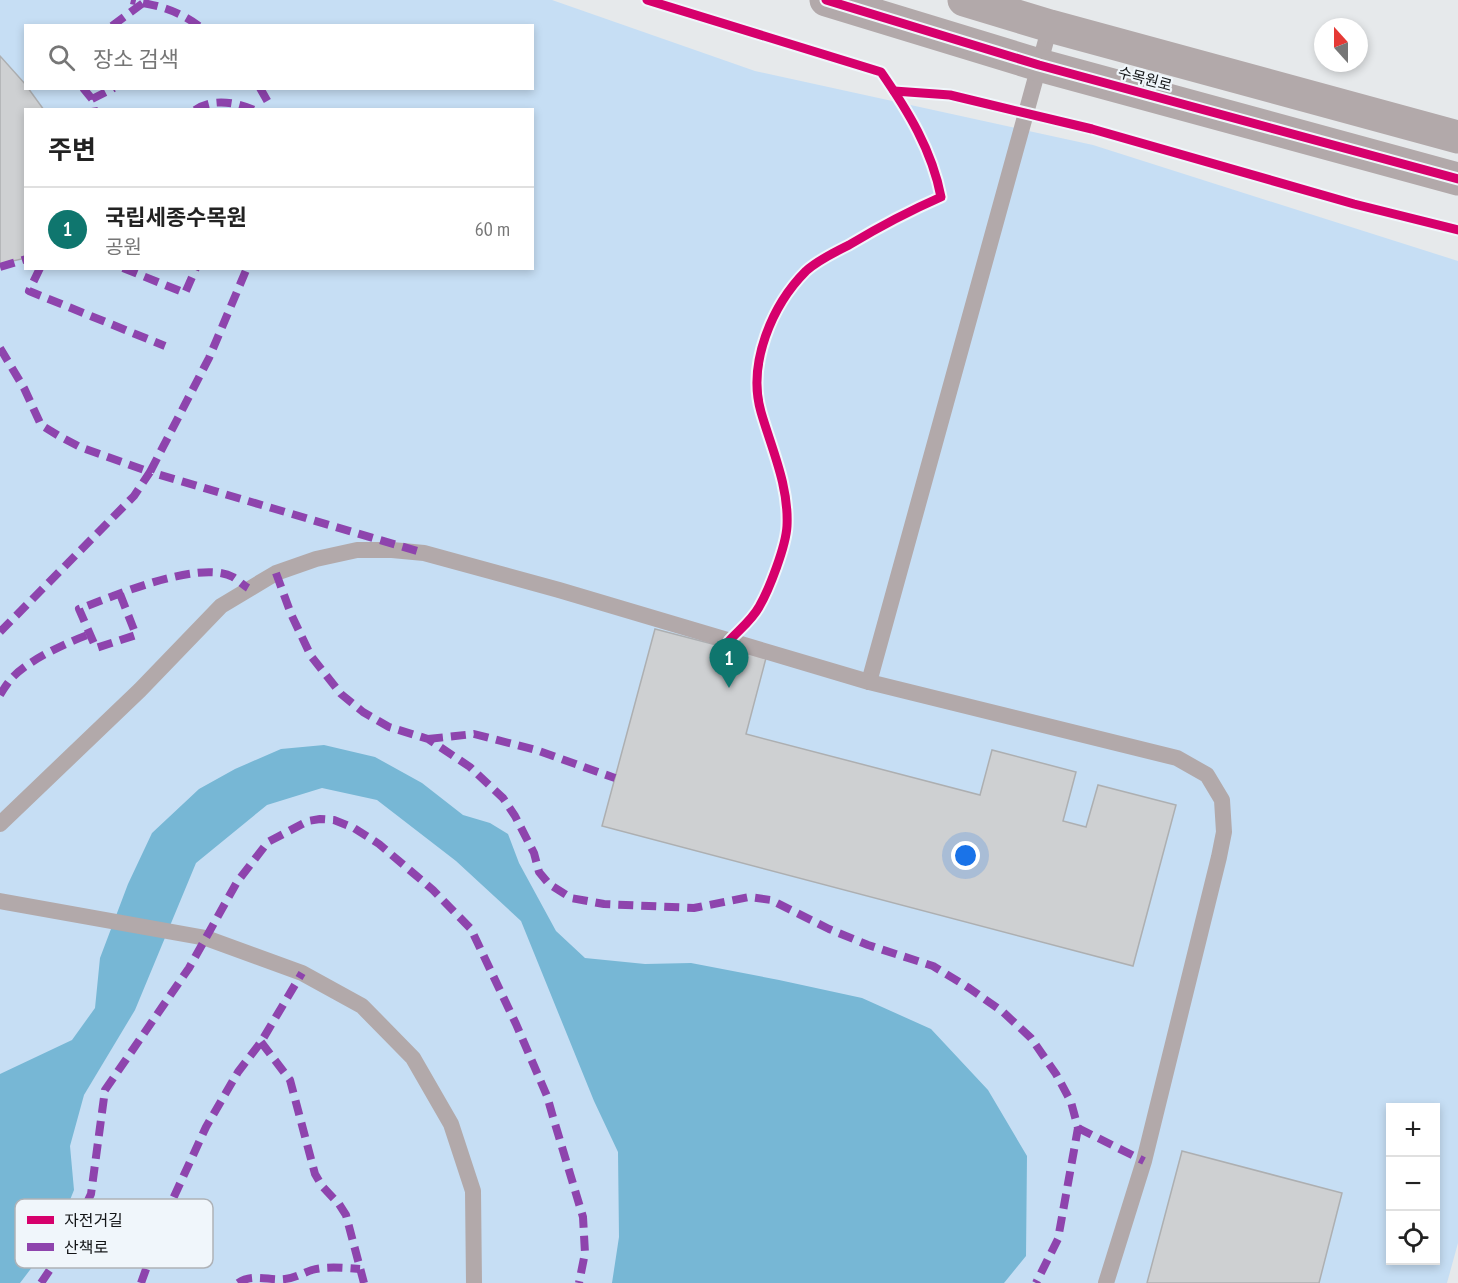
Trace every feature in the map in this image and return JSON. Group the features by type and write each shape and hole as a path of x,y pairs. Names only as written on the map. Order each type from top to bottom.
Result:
{"street":[{"name":"수목원로","path":"826,0 1039,65 1458,179"},
{"name":"수목원로","path":"964,0 1050,26 1458,137"}],"lane":[{"path":"869,682 1050,26"},
{"path":"0,824 140,690 221,606 276,573 316,559 357,550 424,553 559,590 869,682 1177,758 1207,775 1222,800 1224,832 1144,1161 1106,1283"},
{"path":"0,901 206,938 302,973 362,1006 413,1058 451,1124 473,1191 474,1283"}],"shaded area":[{"path":"0,0 552,0 755,71 1093,145 1458,261 1458,1243 1447,1283 0,1283"}],"water":[{"path":"324,745 375,757 422,783 463,815 490,823 508,834 519,863 556,931 585,958 645,964 691,963 779,980 862,998 931,1029 988,1090 1027,1156 1026,1256 1004,1283 612,1283 619,1237 618,1152 594,1101 521,921 456,861 377,800 322,788 267,805 196,863 135,1010 84,1095 70,1146 74,1190 70,1199 15,1199 15,1268 31,1268 20,1283 0,1283 0,1074 72,1040 95,1008 100,958 128,884 152,833 199,789 235,769 281,749"}],"building":[{"path":"0,56 24,83 24,90 29,90 43,108 24,108 24,258 0,264"},
{"path":"655,629 766,658 746,734 980,795 992,750 1076,772 1063,821 1086,827 1098,785 1176,805 1133,966 602,826"},
{"path":"1182,1151 1342,1193 1319,1283 1147,1283"}],"marked path":[{"path":"115,24 143,3 131,0"},
{"path":"143,3 172,11 196,24"},
{"path":"85,90 92,99 94,108"},
{"path":"92,99 110,90"},
{"path":"261,90 270,108"},
{"path":"198,108 224,102 248,108"},
{"path":"0,267 24,260"},
{"path":"39,270 29,291 165,346"},
{"path":"128,270 185,293 195,270"},
{"path":"0,348 24,388 41,425 80,447 150,472 209,358 246,270"},
{"path":"0,632 134,496 150,472 424,553"},
{"path":"120,594 136,635 96,648 79,609 134,588 156,581 200,573 218,573 233,577 248,588"},
{"path":"276,573 291,614 311,656 341,694 363,712 389,727 428,739 470,767 503,798 515,816 534,853 539,872 549,884 571,898 604,904 694,908 749,897 771,900 829,929 868,945 933,966 1003,1012 1031,1038 1056,1074 1071,1102 1078,1128 1058,1239 1036,1283"},
{"path":"0,695 11,679 27,665 59,647 90,634"},
{"path":"428,739 474,734 536,750 615,778"},
{"path":"89,1199 105,1090 189,968 237,882 268,842 308,821 334,820 354,828 379,844 433,890 471,929 547,1096 583,1217 585,1253 579,1283"},
{"path":"173,1199 206,1127 238,1072 261,1042 302,973"},
{"path":"261,1042 290,1080 315,1174 346,1215 364,1283"},
{"path":"1078,1128 1144,1161"},
{"path":"41,1283 51,1268"},
{"path":"141,1283 146,1268"},
{"path":"238,1283 249,1278 296,1277 324,1268 360,1269"}],"cycle path":[{"path":"647,0 881,72 918,132 932,163 941,197 816,263 794,285 773,318 760,355 757,374 758,394 761,412 783,482 787,511 786,535 763,599 753,616 729,641"},
{"path":"826,0 1039,65 1458,179"},
{"path":"894,91 950,95 1092,129 1354,204 1458,230"}],"place":[{"name":"국립세종수목원","path":"729,688"}]}
